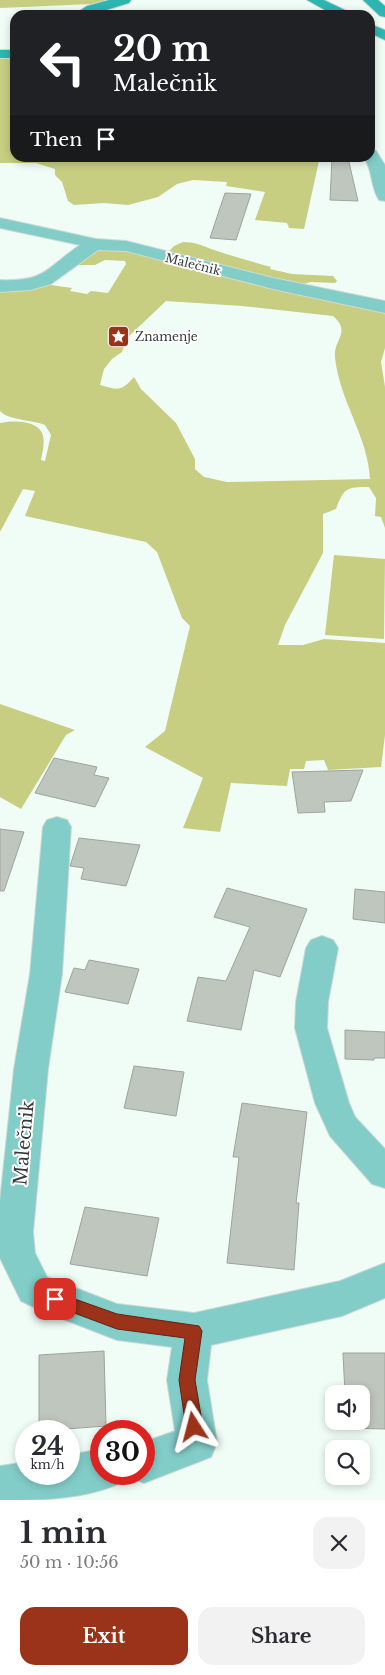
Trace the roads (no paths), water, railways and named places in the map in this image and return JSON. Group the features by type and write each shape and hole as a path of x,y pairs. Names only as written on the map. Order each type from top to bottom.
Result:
{"street":[{"path":"90,10 124,0"},
{"path":"314,0 334,10"},
{"path":"370,0 385,13"},
{"path":"376,28 385,36"},
{"path":"375,162 382,172 381,189 385,196"},
{"name":"Malečnik","path":"0,224 66,236 95,244 126,246 273,283 385,307"},
{"path":"0,286 18,286 43,280 56,274 84,249 95,244"},
{"name":"Malečnik","path":"57,827 46,974 31,1069 16,1223 17,1255 34,1289 55,1299 117,1322 194,1331 342,1298 385,1280"},
{"path":"322,948 312,1002 311,1028 318,1054 332,1103 342,1126 385,1173"},
{"path":"155,1458 197,1443 187,1380 194,1331"},
{"path":"0,1487 90,1472"}],"place":[{"name":"Znamenje","path":"119,336"}]}
